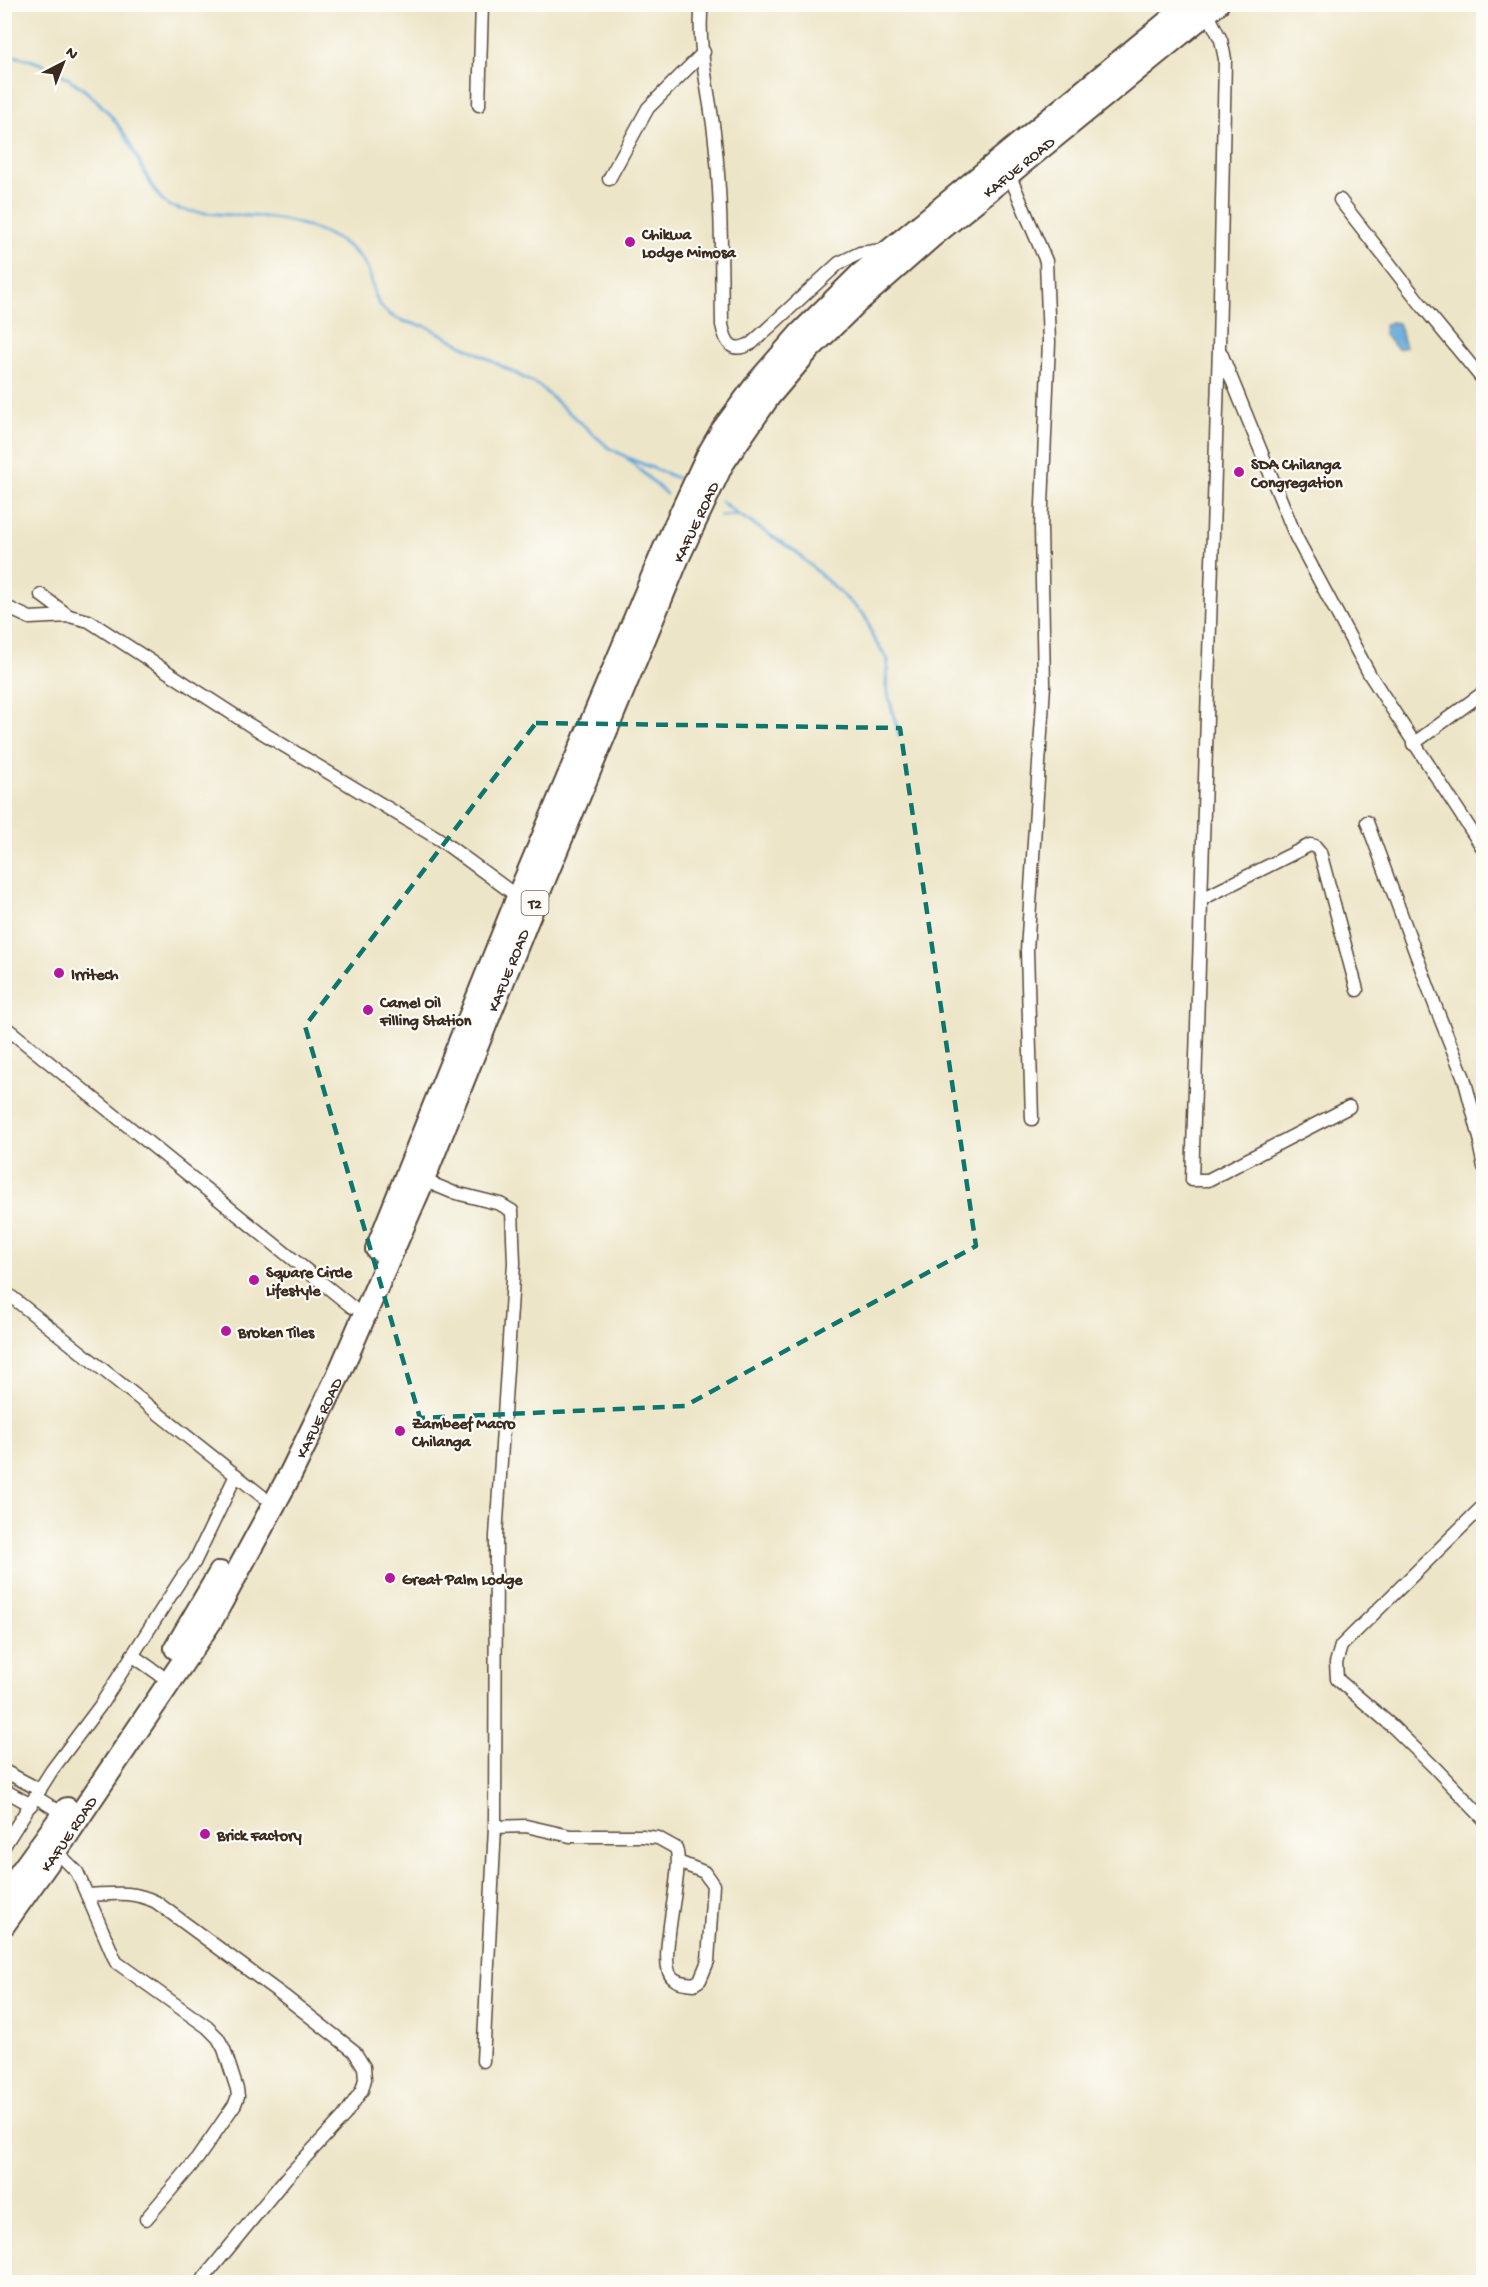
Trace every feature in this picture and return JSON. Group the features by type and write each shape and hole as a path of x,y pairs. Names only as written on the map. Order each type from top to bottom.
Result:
{"highway":[{"name":"KAFUE ROAD","path":"4,1924 56,1851 212,1619 256,1539 338,1376 423,1180 526,923 678,557 722,464 769,396 815,343 892,270 1205,7"},
{"name":"KAFUE ROAD","path":"4,1896 159,1674 219,1575 312,1396 352,1307 518,897 664,550 706,457 737,409 801,333 860,275 1205,7"}],"street":[{"path":"479,105 482,4"},
{"path":"702,4 700,25 716,142 723,325 724,336 731,346 741,348 752,343 839,263 860,253 892,249"},
{"path":"1205,7 1221,40 1225,59 1219,346 1192,1180 1208,1179 1349,1107"},
{"path":"609,179 648,108 704,52"},
{"path":"1009,174 1046,261 1048,342 1041,528 1044,685 1027,951 1032,1119"},
{"path":"1340,200 1484,381"},
{"path":"1219,346 1296,537 1370,675 1484,850"},
{"path":"41,595 69,616"},
{"path":"4,606 35,618 69,616 88,621 257,730 420,828 518,897"},
{"path":"1413,744 1484,692"},
{"path":"1367,822 1464,1078 1482,1140 1480,1149 1484,1167"},
{"path":"1202,899 1310,845 1315,846 1320,852 1358,990"},
{"path":"4,1026 352,1307"},
{"path":"423,1180 452,1192 500,1204 512,1211 514,1263 496,1536 495,1827 483,2061"},
{"path":"4,1291 262,1496"},
{"path":"4,1846 64,1751 100,1706 183,1576 194,1563 236,1475"},
{"path":"1484,1506 1341,1646 1336,1663 1337,1679 1392,1726 1484,1820"},
{"path":"132,1655 159,1674"},
{"path":"4,1771 36,1797 63,1814"},
{"path":"4,1790 36,1797"},
{"path":"495,1827 526,1826 570,1836 642,1836 658,1838 676,1848 678,1862 668,1942 668,1971 672,1978 694,1984 700,1980 708,1961 713,1885 704,1872 678,1862"},
{"path":"56,1851 77,1872 113,1959 165,1999 207,2027 218,2038 237,2089 238,2096 235,2104 197,2160 146,2219"},
{"path":"87,1895 136,1894 156,1902 346,2044 360,2058 364,2067 365,2079 362,2090 344,2116 286,2178 204,2278"}],"highlighted area":[{"path":"536,723 900,728 976,1246 685,1406 420,1418 305,1026"}],"water":[{"path":"1391,322 1398,323 1406,347 1398,349 1384,335 1385,325"}],"waterway":[{"path":"4,55 42,64 77,84 93,98 120,128 150,182 165,203 183,210 284,220 298,223 339,240 363,261 378,303 389,314 402,321 426,326 539,386 609,448 625,456 666,494"},
{"path":"628,458 677,478"},
{"path":"721,501 737,514"},
{"path":"720,516 739,515 795,551 864,615 873,638 888,660 886,686 899,736"}],"place":[{"name":"Chikwa Lodge Mimosa","path":"630,242"},
{"name":"SDA Chilanga Congregation","path":"1239,472"},
{"name":"Irritech","path":"59,973"},
{"name":"Camel Oil Filling Station","path":"368,1010"},
{"name":"Square Circle Lifestyle","path":"254,1280"},
{"name":"Broken Tiles","path":"226,1331"},
{"name":"Zambeef Macro Chilanga","path":"400,1431"},
{"name":"Great Palm Lodge","path":"390,1578"},
{"name":"Brick Factory","path":"205,1834"}]}
